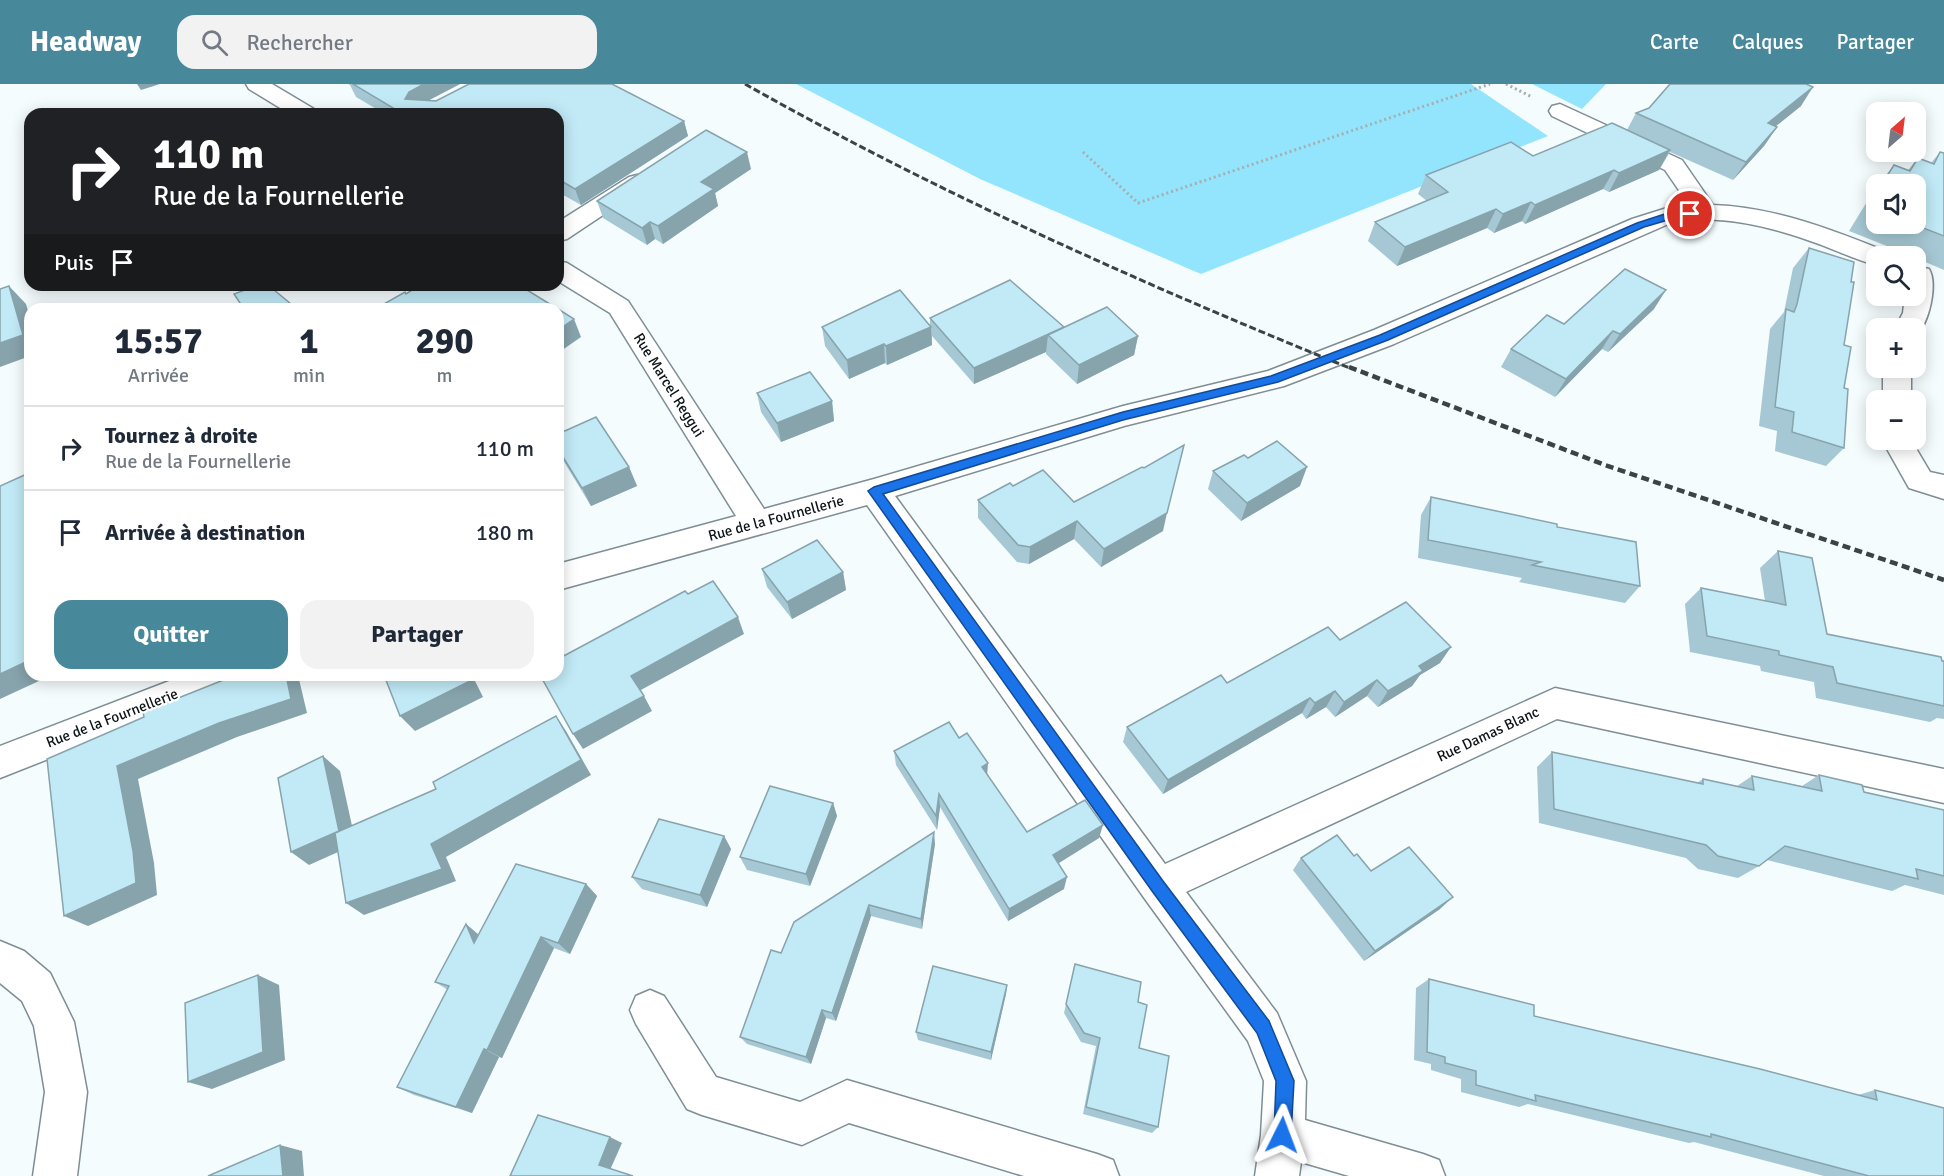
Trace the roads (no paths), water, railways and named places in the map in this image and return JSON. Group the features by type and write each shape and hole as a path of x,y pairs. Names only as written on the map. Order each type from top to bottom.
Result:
{"street":[{"path":"257,84 296,108"},
{"path":"1560,111 1674,165 1706,213"},
{"path":"564,229 652,172"},
{"name":"Rue de la Fournellerie","path":"564,575 874,491 1123,416 1274,379 1384,337 1641,225 1674,214 1732,214 1802,229 1866,253"},
{"name":"Rue Marcel Reggui","path":"564,273 620,307 757,524"},
{"path":"1926,277 1944,285"},
{"path":"1902,450 1920,480 1944,487"},
{"path":"874,491 1158,886 1263,1027 1285,1081 1282,1135 1276,1176"},
{"name":"Rue de la Fournellerie","path":"0,762 209,681"},
{"name":"Rue Damas Blanc","path":"1158,886 1555,703 1944,786"},
{"path":"0,961 10,965 36,987 54,1022 66,1092 55,1176"},
{"path":"650,1010 702,1094 802,1124 848,1101 1098,1176"},
{"path":"1282,1135 1423,1176"}],"railway":[{"path":"745,84 893,163 1044,236 1120,271 1352,369"},
{"path":"1349,367 1605,465 1944,580"}]}
